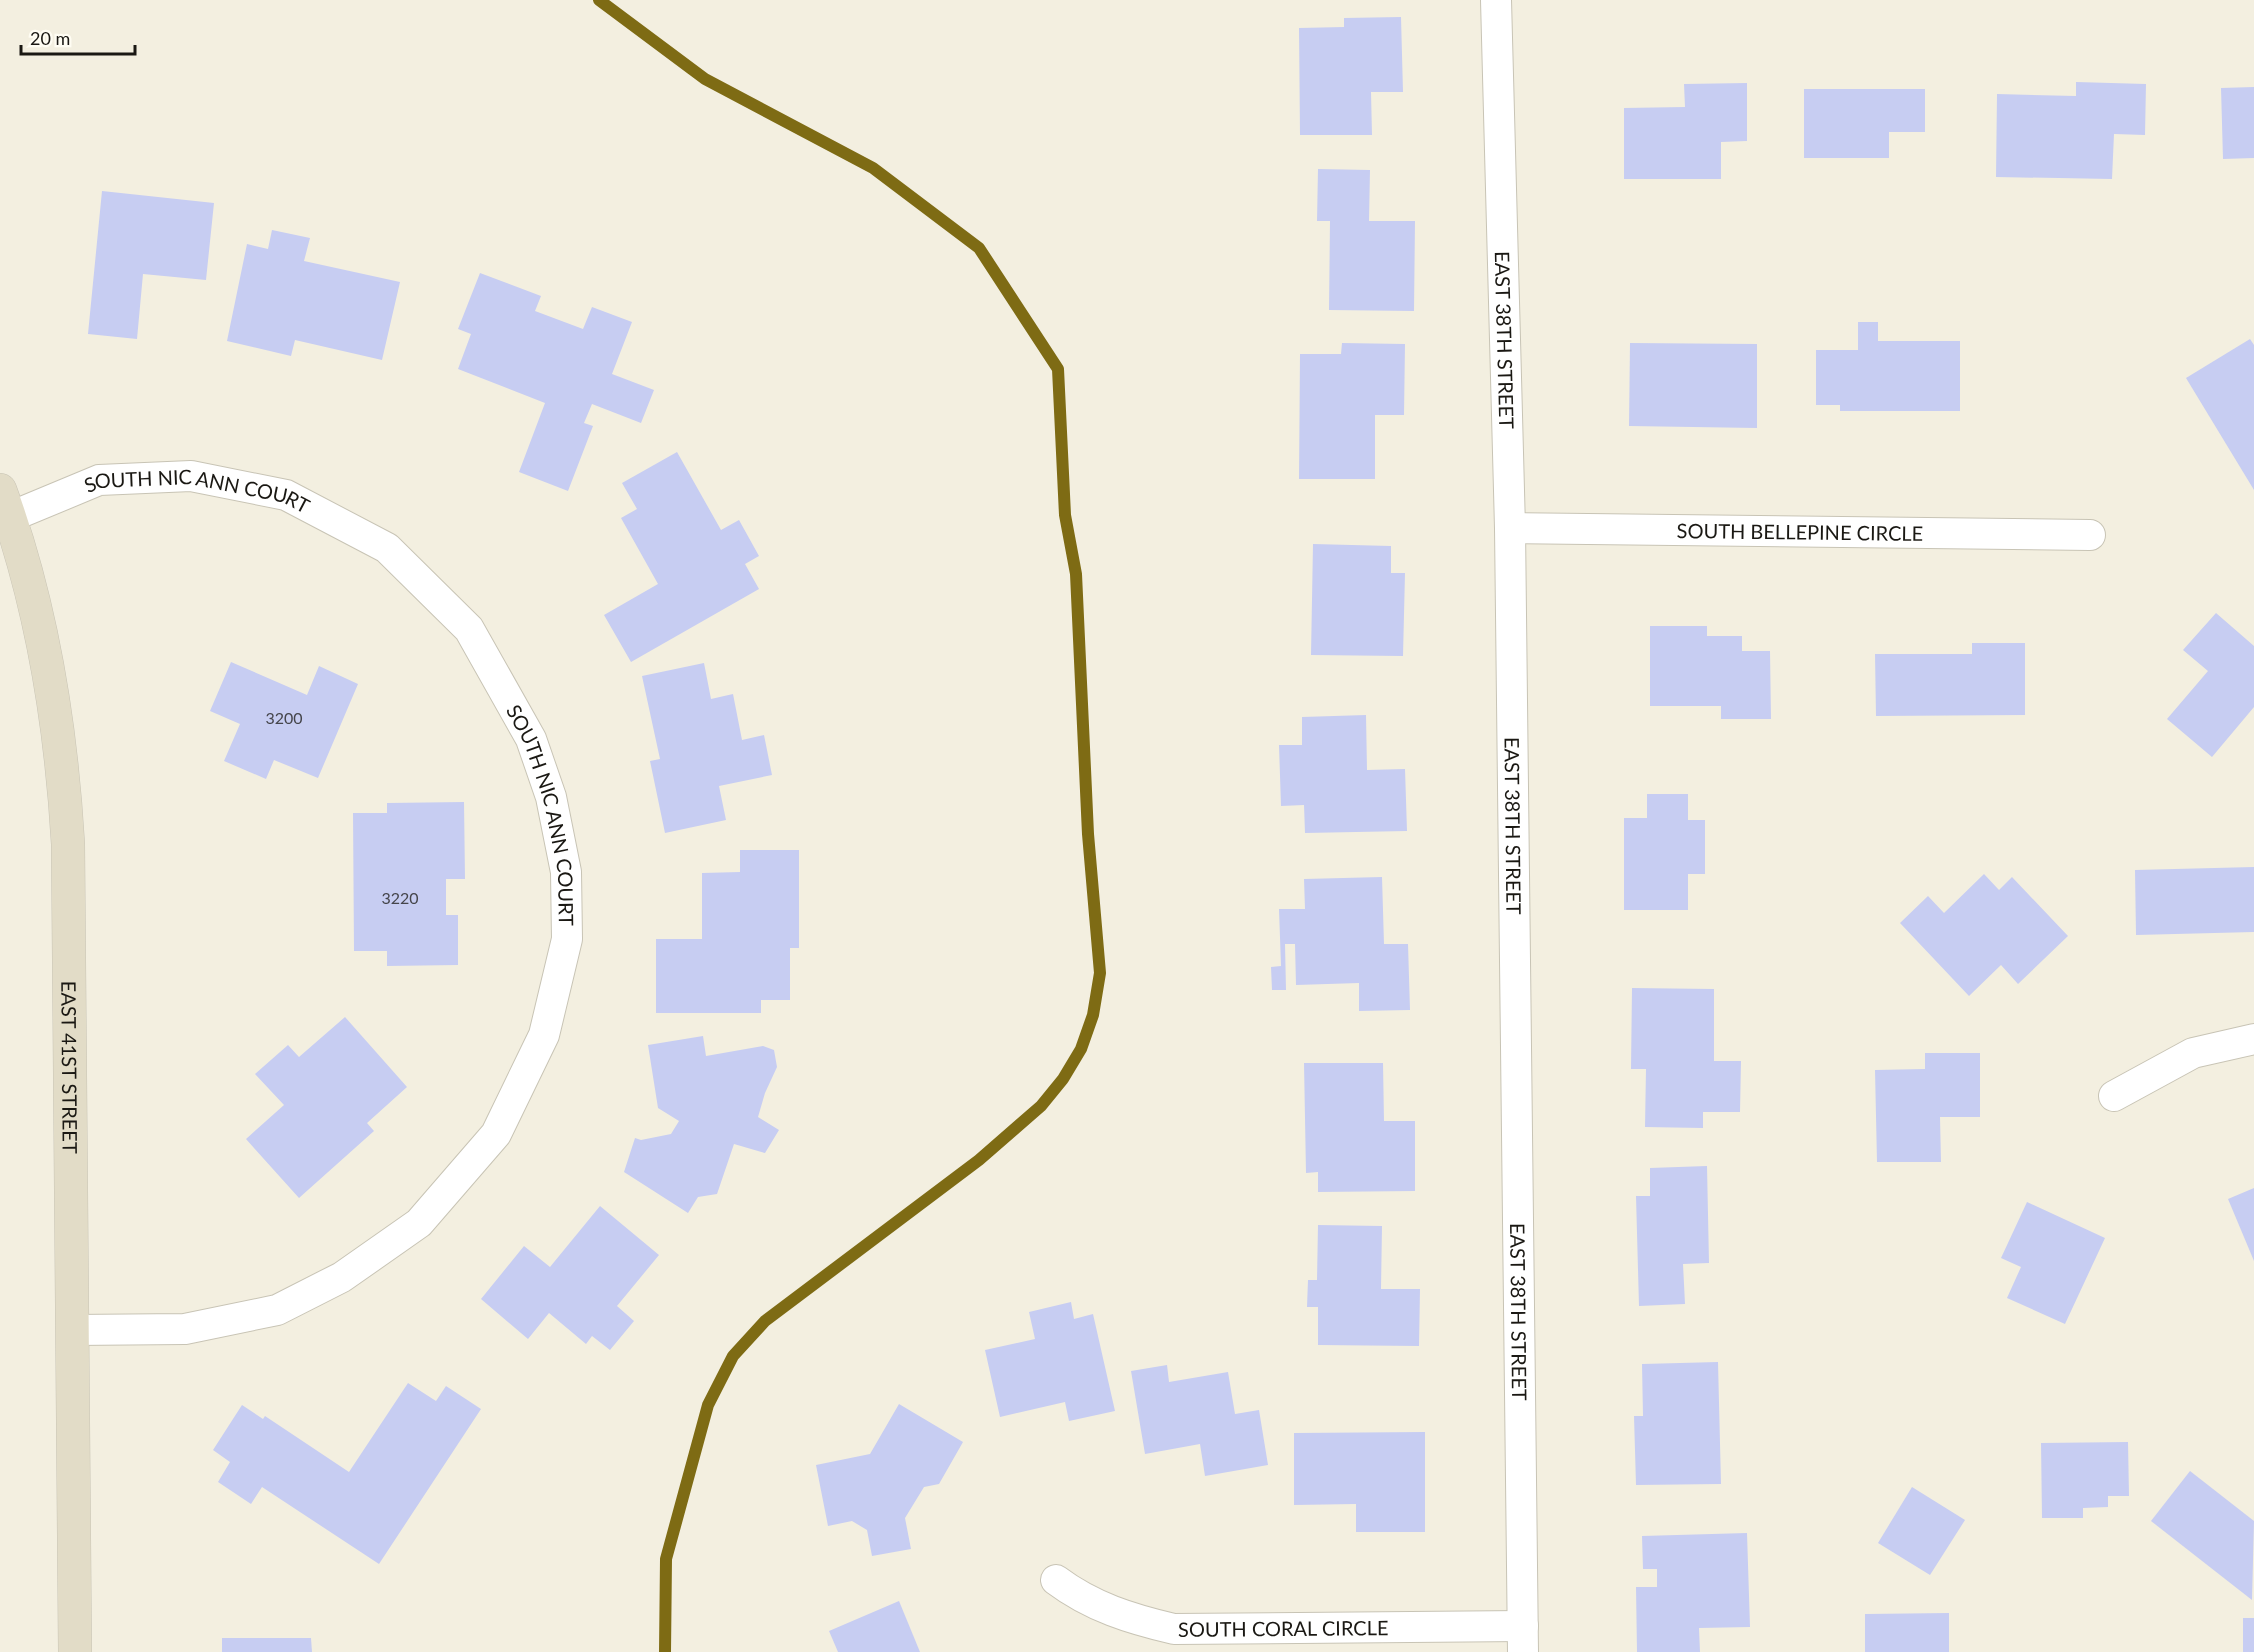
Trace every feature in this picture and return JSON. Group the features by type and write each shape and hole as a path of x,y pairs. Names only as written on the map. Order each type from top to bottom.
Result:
{"street":[{"name":"EAST 38TH STREET","path":"1496,0 1510,528 1523,1639"},
{"name":"SOUTH NIC ANN COURT","path":"5,503 99,480 191,476 286,495 387,548 469,629 531,739 551,797 566,872 567,939 544,1035 496,1134 419,1223 342,1277 277,1310 185,1329 73,1330"},
{"name":"EAST 41ST STREET","path":"5,503 36,611 59,724 68,843 75,1652"},
{"name":"SOUTH BELLEPINE CIRCLE","path":"1510,528 2090,535"},
{"path":"2114,1096 2193,1053 2254,1039"},
{"name":"SOUTH CORAL CIRCLE","path":"1056,1580 1081,1599 1130,1619 1174,1629 1523,1639"}],"building":[{"path":"1401,17 1403,92 1371,92 1372,135 1300,135 1299,28 1344,27 1344,18"},
{"path":"2076,82 2146,84 2145,135 2114,134 2112,179 1996,177 1997,94 2076,96"},
{"path":"1747,83 1747,141 1721,142 1721,179 1624,179 1624,108 1685,107 1684,84"},
{"path":"2254,87 2254,158 2223,159 2221,88"},
{"path":"1804,89 1925,89 1925,132 1889,132 1889,158 1804,158"},
{"path":"1318,169 1370,170 1369,221 1415,221 1414,311 1329,310 1330,221 1317,221"},
{"path":"102,191 214,203 206,280 143,274 137,339 88,334"},
{"path":"272,230 310,238 304,261 400,282 382,360 295,340 291,356 227,341 247,244 268,249"},
{"path":"480,273 541,296 535,311 583,329 592,307 632,322 612,374 654,390 641,423 592,404 584,423 593,426 568,491 519,472 545,403 458,369 471,334 458,329"},
{"path":"1858,322 1878,322 1878,341 1960,341 1960,411 1840,411 1840,405 1816,405 1816,350 1858,350"},
{"path":"2250,339 2254,345 2254,490 2186,378"},
{"path":"1342,343 1405,344 1404,415 1375,415 1375,479 1299,479 1300,354 1341,354"},
{"path":"1630,343 1757,344 1757,428 1629,426"},
{"path":"677,452 721,530 739,520 759,556 745,564 759,589 631,662 604,615 658,584 621,518 637,509 622,483"},
{"path":"1313,544 1391,546 1391,573 1405,573 1403,656 1311,655"},
{"path":"2216,613 2254,646 2254,707 2212,757 2167,719 2208,671 2183,650"},
{"path":"1650,626 1707,626 1707,636 1742,636 1742,651 1770,651 1771,719 1721,719 1721,706 1650,706"},
{"path":"1972,643 2025,643 2025,715 1876,716 1875,654 1972,654"},
{"path":"231,662 307,695 319,666 358,684 318,778 274,760 266,779 224,761 240,724 210,711"},
{"path":"704,663 711,699 733,694 742,740 764,735 772,775 719,786 726,820 665,833 650,761 660,759 642,676"},
{"path":"1366,715 1367,770 1405,769 1407,831 1305,833 1304,805 1281,806 1279,745 1302,745 1302,717"},
{"path":"1647,794 1688,794 1688,820 1705,820 1705,874 1688,874 1688,910 1624,910 1624,818 1647,818"},
{"path":"464,802 465,879 446,879 446,915 458,915 458,965 387,966 387,951 354,951 353,813 387,813 387,803"},
{"path":"740,850 799,850 799,948 790,948 790,1000 761,1000 761,1013 656,1013 656,939 702,939 702,873 740,872"},
{"path":"2254,867 2254,932 2136,935 2135,870"},
{"path":"1984,874 1999,890 2012,877 2068,936 2018,984 2001,965 1969,996 1900,923 1928,896 1944,913"},
{"path":"1382,877 1384,944 1408,944 1410,1010 1359,1011 1359,983 1296,985 1295,944 1285,944 1286,990 1272,990 1271,967 1281,966 1279,909 1305,909 1304,879"},
{"path":"1632,988 1714,989 1714,1061 1741,1061 1740,1112 1703,1112 1703,1128 1645,1127 1646,1069 1631,1069"},
{"path":"345,1017 407,1087 367,1123 374,1131 299,1198 246,1139 284,1105 255,1074 288,1045 299,1057"},
{"path":"703,1036 706,1056 763,1046 774,1050 777,1067 765,1093 758,1117 779,1130 765,1153 734,1144 717,1194 698,1197 688,1213 624,1172 635,1138 641,1140 671,1134 679,1121 658,1108 648,1045"},
{"path":"1925,1053 1980,1053 1980,1117 1940,1117 1941,1162 1877,1162 1875,1070 1925,1069"},
{"path":"1304,1063 1383,1063 1384,1121 1415,1121 1415,1191 1318,1192 1318,1172 1306,1173"},
{"path":"1707,1166 1709,1263 1683,1264 1685,1304 1639,1306 1636,1196 1650,1196 1650,1168"},
{"path":"2254,1188 2254,1261 2228,1199"},
{"path":"2027,1202 2105,1238 2065,1324 2007,1298 2021,1267 2001,1258"},
{"path":"600,1206 659,1255 617,1306 634,1321 610,1350 592,1336 586,1344 549,1313 528,1339 481,1299 524,1246 550,1267"},
{"path":"1318,1225 1382,1226 1381,1289 1420,1289 1419,1346 1318,1345 1318,1307 1307,1307 1308,1280 1317,1280"},
{"path":"1071,1302 1074,1319 1093,1314 1115,1411 1069,1421 1065,1402 1000,1417 985,1350 1035,1339 1029,1312"},
{"path":"1718,1362 1721,1484 1636,1485 1634,1416 1643,1416 1642,1364"},
{"path":"1167,1365 1169,1382 1228,1372 1235,1414 1259,1410 1268,1465 1205,1476 1200,1444 1145,1454 1131,1371"},
{"path":"408,1383 436,1401 446,1386 481,1409 379,1564 262,1487 251,1504 218,1482 230,1462 213,1450 242,1405 263,1419 265,1416 349,1472"},
{"path":"899,1404 963,1442 939,1484 924,1487 905,1518 911,1549 872,1556 867,1530 852,1521 828,1526 816,1465 870,1454"},
{"path":"1425,1432 1425,1532 1356,1532 1356,1504 1294,1505 1294,1433"},
{"path":"2128,1442 2129,1496 2108,1496 2108,1507 2083,1508 2083,1518 2042,1518 2041,1443"},
{"path":"2190,1471 2254,1521 2252,1600 2151,1521"},
{"path":"1912,1487 1965,1520 1930,1575 1878,1543"},
{"path":"1747,1533 1750,1627 1699,1628 1700,1652 1637,1652 1636,1587 1657,1587 1657,1569 1643,1569 1642,1536"},
{"path":"899,1601 920,1652 838,1652 829,1631"},
{"path":"1949,1613 1949,1652 1865,1652 1865,1614"},
{"path":"2243,1618 2254,1618 2254,1652 2243,1652"},
{"path":"222,1638 311,1638 312,1652 222,1652"}],"waterway":[{"path":"599,0 705,79 873,168 979,248 1058,369 1065,515 1076,574 1088,834 1100,973 1093,1015 1081,1049 1063,1079 1041,1106 979,1160 765,1321 733,1356 708,1405 666,1559 665,1652"}]}
